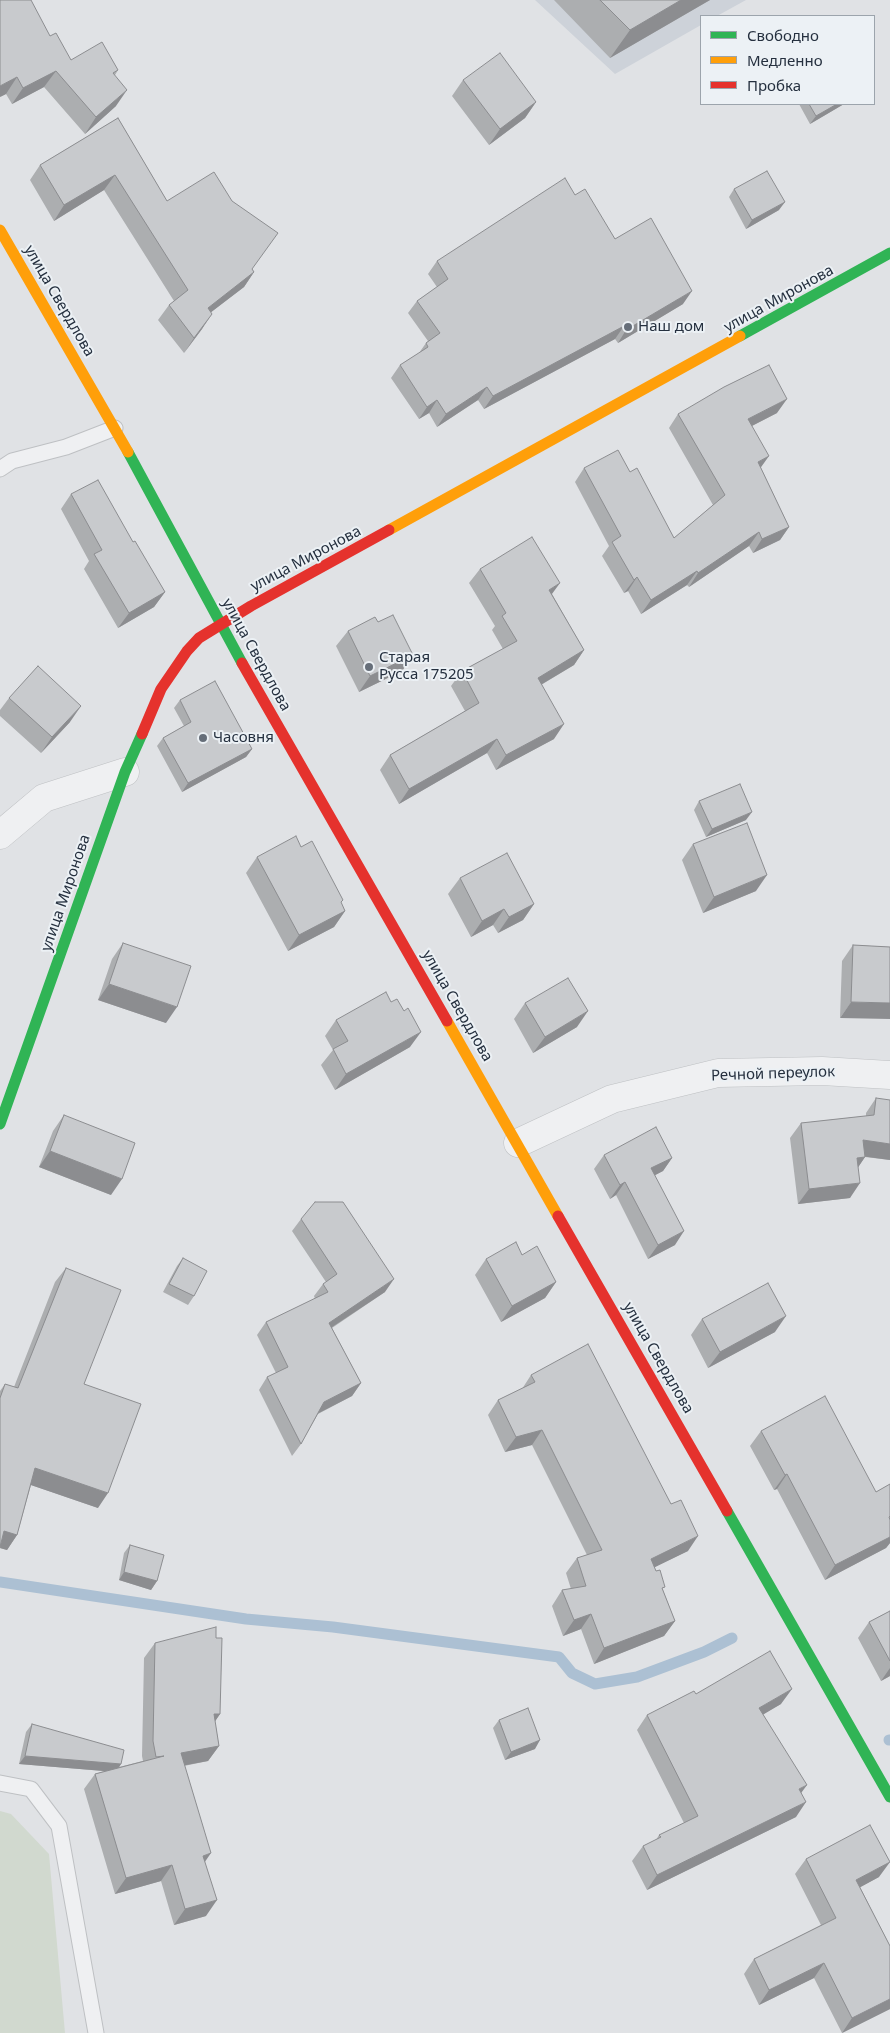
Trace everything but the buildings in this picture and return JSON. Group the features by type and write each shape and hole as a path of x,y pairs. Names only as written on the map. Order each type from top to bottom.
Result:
{"street":[{"name":"улица Свердлова","path":"0,230 115,428 222,625 890,1796"},
{"name":"улица Миронова","path":"0,1124 125,772 161,689 187,651 199,638 251,606 890,253"},
{"path":"0,835 44,798 125,772"},
{"name":"Речной переулок","path":"518,1144 612,1098 718,1073 822,1070 890,1074"}],"lane":[{"path":"0,469 12,461 66,447 115,428"},
{"path":"0,1783 31,1789 59,1826 96,2033"}],"shaded area":[{"path":"535,0 746,0 719,15 700,15 700,26 615,74"},
{"path":"0,1811 11,1814 49,1854 65,2033 0,2033"}],"waterway":[{"path":"0,1582 246,1619 333,1627 559,1657 572,1673 595,1684 637,1677 704,1652 732,1638"}],"traffic: fast":[{"path":"740,336 890,253"},
{"path":"128,452 242,663"},
{"path":"0,1124 125,772 142,734"},
{"path":"727,1511 890,1797"}],"traffic: slow":[{"path":"0,230 128,452"},
{"path":"389,530 740,336"},
{"path":"447,1021 558,1216"}],"traffic: jam":[{"path":"142,734 161,689 187,651 199,638 251,606 389,530"},
{"path":"242,663 447,1021"},
{"path":"558,1216 727,1511"}],"place":[{"name":"Наш дом","path":"628,327"},
{"name":"Старая Русса 175205","path":"369,667"},
{"name":"Часовня","path":"203,738"}]}
